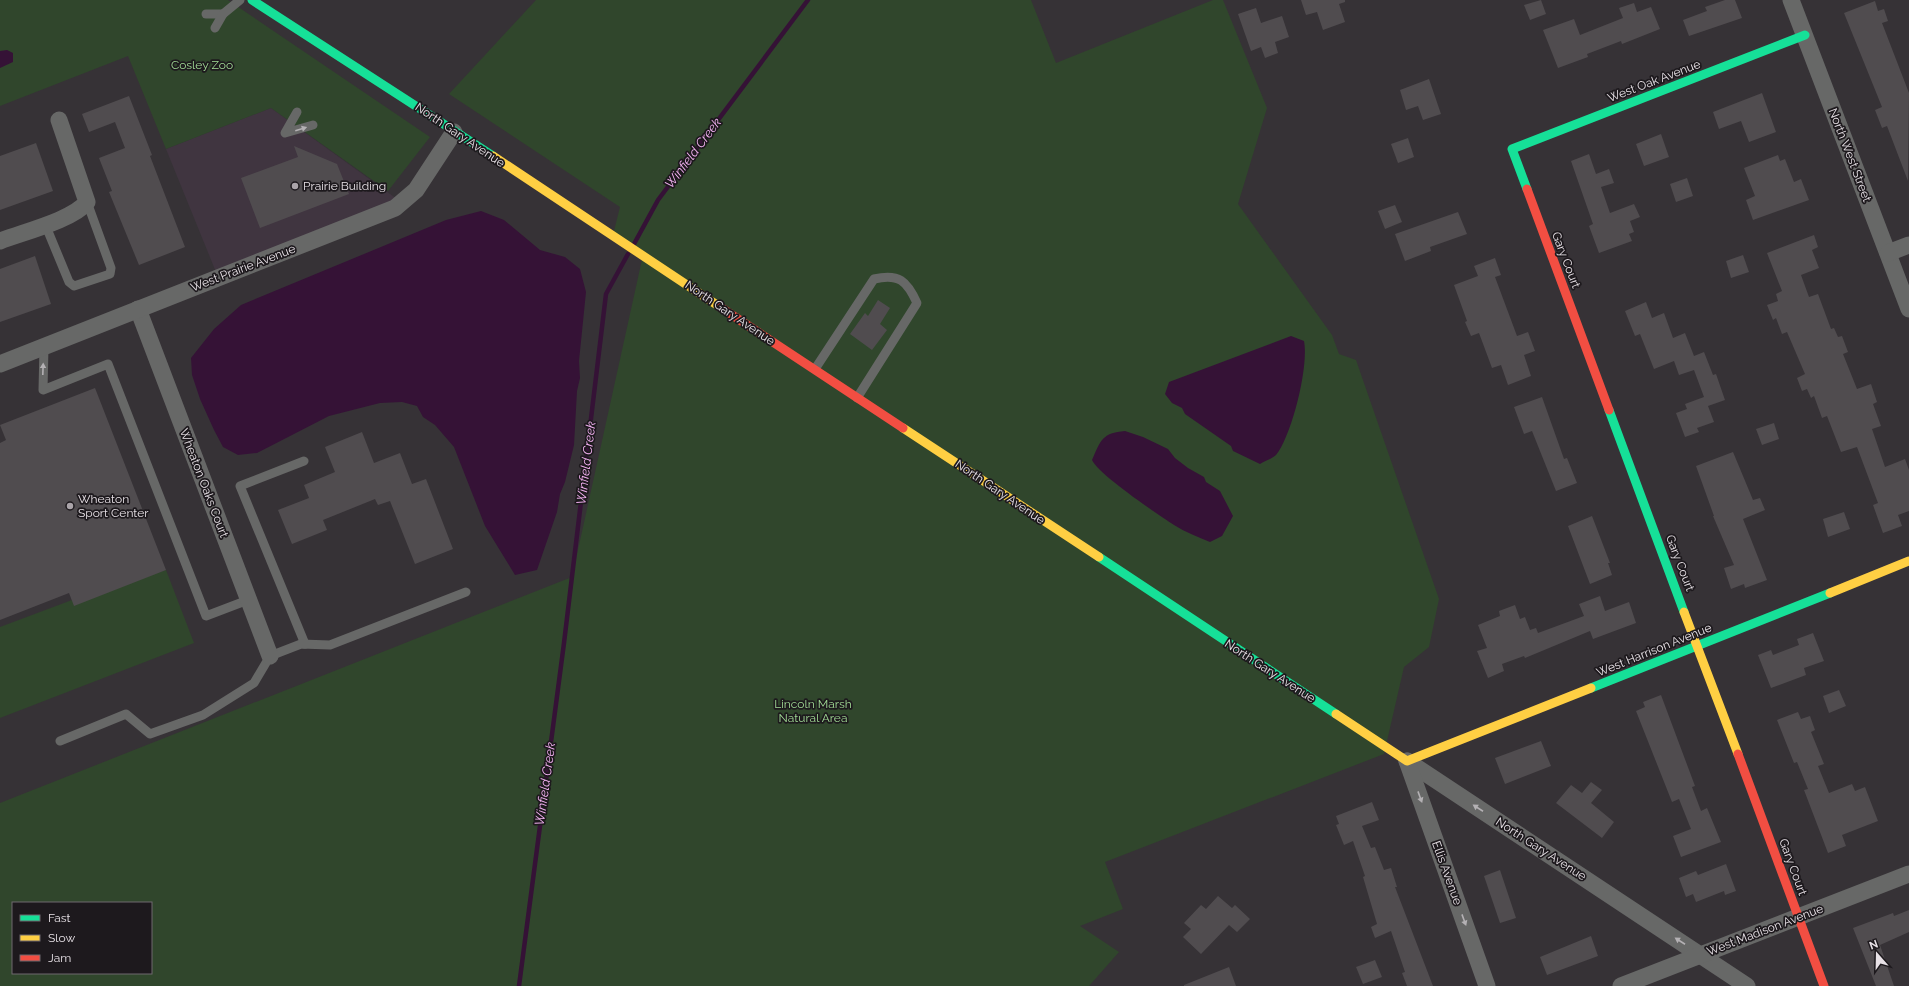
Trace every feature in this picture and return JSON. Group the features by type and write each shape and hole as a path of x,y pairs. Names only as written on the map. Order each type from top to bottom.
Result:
{"street":[{"name":"North Gary Avenue","path":"252,0 613,235 814,370 1747,986"},
{"name":"North West Street","path":"1791,0 1909,309"},
{"name":"West Oak Avenue","path":"1512,149 1805,35"},
{"path":"0,241 68,216 81,209 87,202 59,120"},
{"name":"West Prairie Avenue","path":"0,364 395,208 416,190 454,132"},
{"name":"Gary Court","path":"1512,149 1824,986"},
{"path":"1888,253 1909,244"},
{"name":"Wheaton Oaks Court","path":"138,309 270,656"},
{"name":"West Harrison Avenue","path":"1407,761 1909,561"},
{"name":"Ellis Avenue","path":"1407,761 1487,986"},
{"name":"West Madison Avenue","path":"1621,986 1909,874"}],"lane":[{"path":"215,28 223,14 240,0"},
{"path":"206,14 223,14"},
{"path":"297,112 285,133 313,125"},
{"path":"45,224 69,282 74,286 110,274 111,268 87,202"},
{"path":"814,370 874,279 886,276 895,278 905,283 917,303 857,398"},
{"path":"44,347 43,390 108,364 206,616 248,600"},
{"path":"304,462 240,486 304,644"},
{"path":"60,741 126,714 150,734 203,715 254,683 270,656 304,644 330,645 466,592"}],"shaded area":[{"path":"7,50 13,53 13,62 0,68 0,51"},
{"path":"271,108 397,199 216,272 166,149"},
{"path":"481,211 504,220 540,250 565,257 580,269 586,292 579,361 580,378 577,391 574,445 565,482 560,494 557,512 537,570 515,575 485,526 454,447 435,425 423,417 417,406 402,402 380,403 329,416 257,453 238,455 223,447 200,399 192,375 191,358 214,329 241,305 446,220"},
{"path":"1291,336 1304,341 1304,367 1298,400 1288,432 1282,445 1276,455 1260,464 1233,451 1231,446 1185,414 1182,408 1172,403 1165,394 1169,382"},
{"path":"1125,431 1143,437 1168,449 1175,458 1188,468 1204,477 1206,482 1220,491 1233,516 1222,536 1210,542 1178,528 1129,494 1105,475 1092,460 1103,439 1111,434"}],"green space":[{"name":"Cosley Zoo","path":"0,0 228,0 430,137 388,191 271,108 166,149 128,56 0,106"},
{"name":"Lincoln Marsh Natural Area","path":"536,0 1031,0 1056,63 1213,0 1223,0 1267,108 1238,204 1332,335 1339,354 1356,360 1439,599 1429,647 1404,667 1384,754 1105,862 1123,909 1080,926 1119,952 1089,986 0,986 0,803 572,577 643,255 613,235 620,207 449,94"},
{"path":"166,570 194,643 0,718 0,627 72,600"}],"building":[{"path":"1301,0 1345,0 1345,2 1339,4 1345,22 1323,30 1317,12 1306,15"},
{"path":"1541,0 1546,14 1530,20 1524,5"},
{"path":"1725,0 1735,0 1742,18 1689,36 1683,20 1707,11 1705,7"},
{"path":"1875,1 1878,11 1884,9 1888,21 1882,23 1909,93 1908,181 1887,126 1882,128 1875,110 1882,107 1844,13"},
{"path":"1634,3 1637,12 1651,7 1660,29 1622,44 1621,41 1587,54 1588,57 1558,68 1543,30 1574,19 1580,35 1623,18 1619,8"},
{"path":"1256,8 1261,23 1282,16 1289,37 1275,42 1278,53 1265,58 1261,47 1251,51 1238,14"},
{"path":"1429,79 1441,114 1423,120 1418,106 1406,110 1400,90"},
{"path":"1762,93 1776,132 1749,142 1741,121 1719,129 1713,112"},
{"path":"129,96 185,247 139,265 109,192 112,191 99,158 125,148 115,122 89,132 82,114"},
{"path":"1661,134 1669,157 1644,166 1636,144"},
{"path":"1408,138 1414,157 1398,163 1391,144"},
{"path":"36,143 53,191 0,210 0,156"},
{"name":"Prairie Building","path":"294,146 337,164 349,194 260,228 241,178 298,157"},
{"path":"1589,154 1596,174 1609,169 1614,183 1601,187 1610,213 1634,204 1640,217 1630,221 1634,232 1629,234 1632,241 1599,253 1589,226 1593,224 1571,161"},
{"path":"1778,155 1780,161 1785,159 1794,182 1801,179 1809,200 1753,220 1746,200 1755,196 1744,168"},
{"path":"1687,178 1693,196 1676,202 1670,184"},
{"path":"1395,205 1402,222 1385,229 1378,211"},
{"path":"1458,212 1467,234 1430,247 1431,251 1405,261 1395,234"},
{"path":"1814,235 1818,247 1812,250 1819,268 1801,275 1809,297 1818,294 1831,329 1834,328 1838,337 1842,336 1848,352 1843,354 1857,389 1871,384 1877,402 1873,404 1881,426 1872,429 1885,467 1905,459 1909,470 1909,511 1898,515 1902,526 1883,533 1873,505 1878,503 1857,447 1841,452 1827,416 1822,418 1814,396 1811,398 1807,389 1802,391 1797,378 1805,374 1787,332 1782,334 1776,318 1773,320 1767,305 1778,301 1776,294 1782,291 1767,253"},
{"path":"1743,255 1749,272 1731,278 1726,261"},
{"path":"35,256 51,304 0,322 0,269"},
{"path":"1495,258 1501,275 1495,277 1517,336 1528,332 1535,351 1524,355 1531,376 1508,385 1501,365 1492,368 1479,333 1471,336 1465,322 1467,321 1454,285 1478,276 1474,266"},
{"path":"878,300 890,308 880,324 887,330 872,350 850,334 865,313 868,316"},
{"path":"1646,302 1652,318 1664,313 1673,338 1685,333 1694,356 1704,352 1713,375 1716,374 1725,400 1708,406 1714,422 1697,428 1699,432 1685,437 1676,413 1687,409 1685,404 1704,397 1694,370 1679,375 1674,361 1654,369 1640,334 1635,336 1625,311"},
{"name":"Wheaton Sport Center","path":"95,388 166,570 74,606 69,593 0,620 0,443 6,440 0,425"},
{"path":"1542,397 1564,459 1567,458 1577,483 1556,491 1532,431 1524,434 1514,407"},
{"path":"1774,423 1779,439 1762,445 1756,429"},
{"path":"362,432 374,463 400,453 412,484 426,479 453,549 415,564 390,501 378,505 375,499 323,520 327,530 292,544 278,510 309,498 304,485 335,472 325,447"},
{"path":"1733,452 1753,500 1760,498 1765,510 1743,519 1767,580 1745,588 1744,584 1731,589 1724,568 1734,565 1713,516 1696,466"},
{"path":"1844,512 1850,529 1828,537 1823,519"},
{"path":"1592,516 1610,563 1608,563 1612,575 1590,584 1568,526"},
{"path":"1600,596 1605,611 1629,602 1636,623 1593,639 1590,631 1525,658 1524,656 1502,664 1504,671 1488,678 1477,651 1487,648 1478,625 1500,616 1499,611 1515,605 1520,619 1525,617 1530,630 1536,628 1538,633 1584,616 1579,604"},
{"path":"1813,633 1824,661 1804,668 1806,675 1771,688 1758,655 1771,650 1773,655 1799,645 1797,639"},
{"path":"1839,690 1846,706 1829,713 1823,696"},
{"path":"1661,695 1695,786 1692,787 1701,811 1707,808 1721,842 1681,857 1673,836 1691,829 1679,799 1672,802 1636,711 1645,707 1643,702"},
{"path":"1798,712 1801,719 1810,716 1815,730 1811,732 1824,764 1818,766 1829,793 1852,784 1855,791 1865,787 1878,821 1842,835 1846,846 1828,853 1804,790 1808,789 1797,762 1794,763 1777,720"},
{"path":"1541,741 1551,766 1505,784 1495,758"},
{"path":"1591,782 1602,790 1591,803 1614,822 1602,838 1556,803 1571,785 1582,793"},
{"path":"1372,802 1379,820 1362,826 1371,848 1375,847 1384,870 1391,868 1397,887 1395,887 1433,986 1407,986 1402,973 1405,972 1391,931 1375,938 1371,927 1377,924 1363,877 1365,876 1353,841 1344,845 1336,825 1339,824 1336,816"},
{"path":"1726,864 1736,891 1725,895 1724,891 1696,902 1693,894 1686,897 1679,878 1696,871 1698,875"},
{"path":"1500,870 1516,918 1500,923 1484,876"},
{"path":"1218,896 1232,908 1235,905 1250,919 1237,932 1229,925 1201,954 1183,937 1191,929 1184,923 1201,905 1206,909"},
{"path":"1909,910 1909,932 1880,945 1894,986 1876,986 1853,928 1893,913 1894,916"},
{"path":"1591,936 1598,956 1547,975 1540,957"},
{"path":"1375,960 1382,977 1363,984 1356,967"},
{"path":"1229,967 1236,986 1184,986 1184,985"}],"waterway":[{"name":"Winfield Creek","path":"634,244 658,200 808,0"},
{"name":"Winfield Creek","path":"519,986 564,643 606,294 628,254"}],"traffic: fast":[{"path":"252,0 493,156"},
{"path":"1527,189 1512,149 1805,35"},
{"path":"1609,410 1684,612"},
{"path":"1099,557 1336,714"},
{"path":"1591,688 1830,593"}],"traffic: slow":[{"path":"493,156 720,307"},
{"path":"903,428 1099,557"},
{"path":"1830,593 1909,561"},
{"path":"1684,612 1738,754"},
{"path":"1336,714 1407,761 1591,688"}],"traffic: jam":[{"path":"1527,189 1609,410"},
{"path":"720,307 903,428"},
{"path":"1738,754 1824,986"}],"place":[{"name":"Prairie Building","path":"295,186"},
{"name":"Wheaton Sport Center","path":"70,506"}]}
